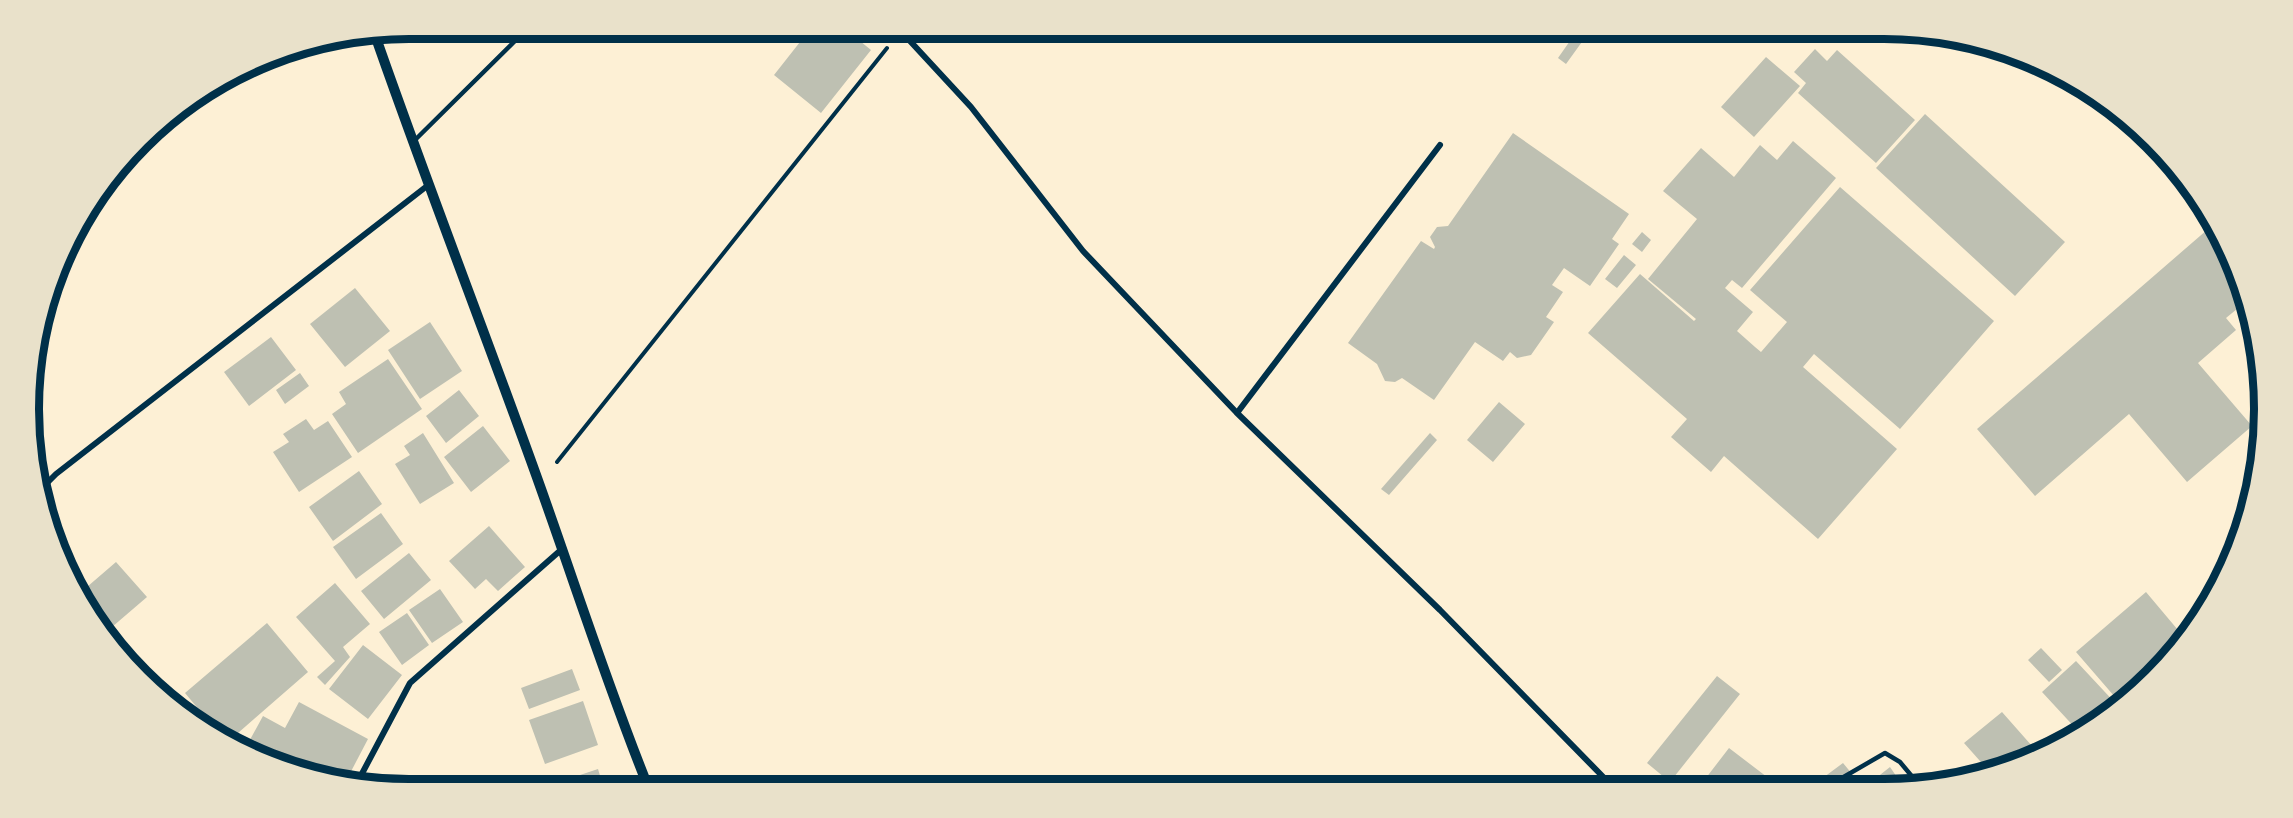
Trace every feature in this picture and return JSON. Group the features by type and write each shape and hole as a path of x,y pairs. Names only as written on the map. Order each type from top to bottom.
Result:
{"street":[{"path":"908,39 971,107 1083,251 1238,413 1440,610 1605,779"},
{"path":"377,41 427,186 645,779"},
{"path":"1238,413 1440,145"},
{"path":"47,483 427,186"},
{"path":"361,776 410,684 562,549"}],"lane":[{"path":"412,142 517,39"},
{"path":"1840,779 1885,753 1900,762 1913,778"}],"path":[{"path":"539,485 893,39"}],"building":[{"path":"802,39 858,39 871,50 821,113 774,75"},
{"path":"1571,39 1584,39 1566,64 1558,58"},
{"path":"1815,49 1827,61 1837,50 1915,120 1876,163 1798,93 1806,83 1794,72"},
{"path":"1766,57 1800,86 1754,137 1721,107"},
{"path":"1925,114 2065,242 2015,296 1876,168"},
{"path":"1513,133 1629,214 1612,239 1619,244 1590,286 1564,268 1552,285 1563,292 1546,317 1554,322 1531,355 1517,358 1510,352 1503,361 1475,342 1434,400 1402,378 1395,382 1385,381 1377,364 1348,343 1421,241 1434,249 1430,237 1437,227 1448,226"},
{"path":"1793,141 1836,178 1742,288 1732,280 1725,288 1753,312 1737,331 1761,352 1787,322 1750,290 1840,187 1994,321 1900,429 1814,354 1803,367 1897,449 1818,539 1724,456 1711,472 1671,437 1687,419 1588,333 1640,274 1694,321 1696,319 1648,279 1697,219 1663,191 1701,148 1734,177 1760,145 1777,160"},
{"path":"2207,230 2226,267 2239,307 2226,318 2236,330 2198,363 2252,426 2187,482 2129,414 2035,496 1977,429"},
{"path":"1642,232 1651,240 1642,252 1632,244"},
{"path":"1624,255 1636,265 1617,288 1605,279"},
{"path":"355,288 390,331 345,367 310,324"},
{"path":"430,322 462,371 420,399 388,350"},
{"path":"271,337 296,370 249,406 224,372"},
{"path":"388,359 422,409 358,453 332,414 346,404 339,392"},
{"path":"300,373 309,386 285,404 276,390"},
{"path":"459,390 479,416 446,443 426,416"},
{"path":"1499,402 1525,424 1493,462 1467,440"},
{"path":"306,419 314,430 328,421 352,457 299,492 273,452 289,442 283,434"},
{"path":"483,426 510,461 471,492 444,457"},
{"path":"423,433 454,483 420,504 395,464 410,455 404,446"},
{"path":"1430,433 1437,440 1389,495 1381,489"},
{"path":"359,471 382,504 333,541 309,507"},
{"path":"381,513 403,544 356,579 333,547"},
{"path":"489,526 525,567 498,591 486,579 475,589 449,561"},
{"path":"409,553 431,580 384,619 361,591"},
{"path":"116,562 147,597 111,628 86,588"},
{"path":"335,583 370,624 343,647 350,657 325,685 317,677 335,661 296,617"},
{"path":"440,589 463,622 432,643 409,610"},
{"path":"2146,592 2180,632 2146,671 2115,698 2076,652"},
{"path":"407,613 429,645 402,665 379,632"},
{"path":"267,623 308,672 235,735 207,719 185,693"},
{"path":"363,645 402,675 368,719 329,689"},
{"path":"2041,648 2062,670 2049,682 2028,660"},
{"path":"2076,661 2112,700 2074,726 2042,692"},
{"path":"572,669 580,690 529,709 521,688"},
{"path":"1717,676 1740,694 1672,779 1666,779 1647,763"},
{"path":"583,701 598,745 545,764 529,720"},
{"path":"299,702 368,739 350,774 290,759 248,743 263,716 285,728"},
{"path":"2002,712 2033,748 1983,765 1964,743"},
{"path":"1729,748 1767,777 1765,779 1705,779"},
{"path":"1843,763 1856,779 1821,779"},
{"path":"1890,767 1898,778 1884,779 1875,779"},
{"path":"598,769 601,779 568,779"}]}
